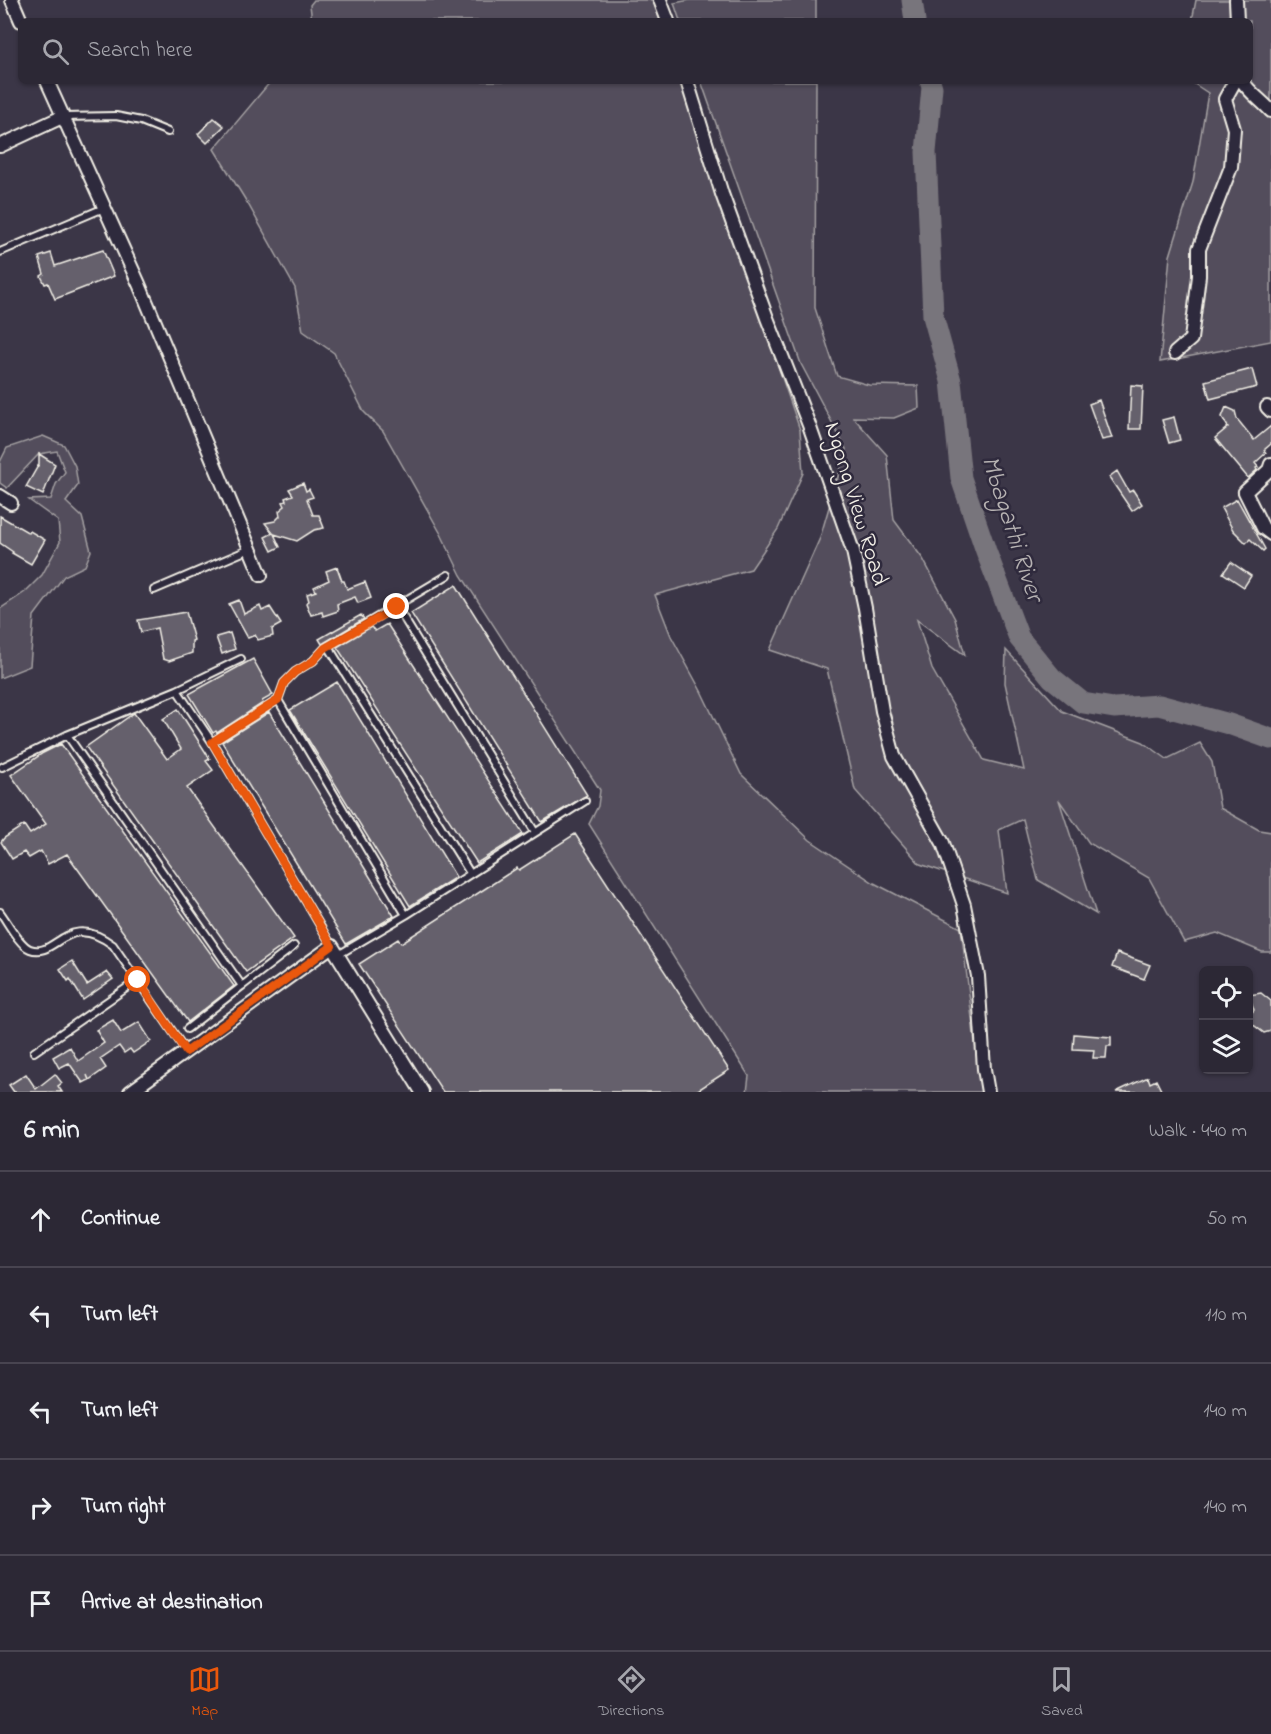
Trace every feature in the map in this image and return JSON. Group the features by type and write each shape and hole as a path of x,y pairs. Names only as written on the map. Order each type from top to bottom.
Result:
{"street":[{"path":"12,0 20,18"},
{"path":"660,0 667,18"},
{"path":"1236,0 1237,18"},
{"path":"48,84 144,295 261,575"},
{"name":"Ngong View Road","path":"688,84 722,194 809,425 852,551 865,608 882,711 894,756 944,843 964,905 978,976 984,1069 988,1092"},
{"path":"1175,353 1191,339 1199,276 1199,249 1231,167 1234,129 1225,99 1233,84"},
{"path":"1244,84 1250,93 1262,100 1271,111"},
{"path":"0,146 62,117"},
{"path":"1271,464 1269,470 1245,492 1263,528 1271,534"},
{"path":"130,1092 335,950 422,1092"}],"lane":[{"path":"62,117 116,116 141,121 168,132"},
{"path":"0,252 104,208"},
{"path":"154,590 250,549"},
{"path":"212,742 278,700 284,683 295,672 313,661 328,646 448,575"},
{"path":"397,607 535,832"},
{"path":"328,646 470,873"},
{"path":"2,767 67,735 177,690 241,659"},
{"path":"177,690 212,742 335,950 405,915 585,801"},
{"path":"278,700 405,915"},
{"path":"67,735 242,986"},
{"path":"0,912 22,944 30,949 45,948 65,936 79,932 90,932 101,936 113,945 186,1052"},
{"path":"187,1029 294,946"},
{"path":"34,1052 138,980"}],"shaded area":[{"path":"314,0 653,0 659,18 312,18 310,5"},
{"path":"690,0 816,0 816,18 679,18 674,3"},
{"path":"1196,0 1271,0 1271,341 1160,362 1170,256 1193,182 1208,93 1194,84 1253,84 1253,18 1193,18"},
{"path":"268,84 681,84 800,430 803,473 778,529 751,569 655,595 671,636 701,691 741,774 810,840 874,883 961,928 981,1092 747,1092 749,1076 589,824 598,806 600,790 461,575 441,534 383,431 364,412 334,353 303,331 295,288 214,149"},
{"path":"702,84 816,84 815,308 837,376 869,385 918,386 919,408 894,418 853,417 887,455 894,520 923,559 955,619 965,655 917,620 932,669 984,760 1024,770 1005,683 1006,650 1062,711 1143,742 1167,759 1200,743 1212,762 1220,808 1259,830 1271,832 1271,952 1262,952 1217,933 1184,942 1149,878 1089,843 1059,800 1096,914 1038,880 1023,819 999,830 1007,893 920,864 855,790 827,669 770,650 820,538 846,449 801,364"},
{"path":"43,436 64,445 75,466 78,485 66,502 82,517 91,551 85,566 64,576 34,616 30,666 0,678 0,609 25,592 42,575 60,542 58,521 29,500 51,499 56,484 65,472 57,451 39,454 7,488 0,483 0,462 7,448"}],"building":[{"path":"214,118 224,126 207,143 198,134"},
{"path":"103,250 114,276 55,299 48,283 45,284 41,276 44,274 39,257 51,253 55,266"},
{"path":"1252,369 1257,387 1210,399 1205,381"},
{"path":"1131,385 1143,386 1141,429 1129,429"},
{"path":"1099,400 1112,438 1102,440 1089,404"},
{"path":"1226,407 1235,411 1237,419 1254,440 1271,426 1271,444 1264,450 1266,453 1255,463 1257,470 1248,478 1215,438 1228,427 1222,417"},
{"path":"1174,417 1180,440 1169,443 1162,420"},
{"path":"39,454 55,464 43,495 26,487 39,464"},
{"path":"1117,471 1129,492 1133,490 1142,504 1132,511 1109,477"},
{"path":"303,483 306,491 309,489 313,497 307,499 313,515 319,515 324,528 314,530 297,541 274,534 280,547 272,551 265,537 273,533 265,523 275,521 280,516 279,511 285,506 283,502 286,501 285,498 293,495 289,489"},
{"path":"1237,499 1265,549 1263,551 1250,539 1246,543 1233,530 1221,508"},
{"path":"0,516 45,540 31,564 0,543"},
{"path":"1231,562 1251,576 1244,587 1223,573"},
{"path":"337,567 347,589 365,582 371,598 358,603 355,597 337,604 338,611 323,616 322,612 311,615 306,603 309,601 307,594 316,591 314,587 329,580 326,571"},
{"path":"456,585 587,795 542,822 411,613"},
{"path":"239,600 244,614 260,606 262,611 270,607 281,624 272,629 273,636 258,640 255,635 248,638 229,604"},
{"path":"186,612 194,640 192,641 192,653 169,661 163,659 157,628 141,632 138,620"},
{"path":"361,615 364,619 322,644 319,639"},
{"path":"387,624 523,834 477,863 337,647 371,627 375,631"},
{"path":"230,633 235,649 222,654 216,637"},
{"path":"253,659 273,695 217,733 216,731 213,733 189,694"},
{"path":"337,682 456,877 410,906 290,710"},
{"path":"178,709 210,759 206,761 213,770 187,788 294,938 246,972 86,747 134,713 167,759 181,749 163,719"},
{"path":"269,712 394,916 346,944 222,742"},
{"path":"61,744 234,986 188,1022 67,854 48,864 41,851 29,858 24,852 12,859 1,842 24,825 30,834 46,824 11,775 43,753"},
{"path":"575,834 729,1070 695,1092 443,1092 359,964 398,939 401,943 517,868 519,870"},
{"path":"1117,953 1150,965 1144,979 1112,967"},
{"path":"72,961 87,985 107,972 113,979 83,1000 70,979 68,981 60,969"},
{"path":"1261,993 1271,1001 1271,1031 1264,1033 1253,1025 1253,994"},
{"path":"113,1020 121,1033 139,1022 151,1041 133,1053 130,1049 124,1053 119,1046 100,1059 106,1068 83,1083 69,1063 59,1068 53,1057 70,1047 78,1061 104,1043 96,1030"},
{"path":"1074,1034 1111,1037 1111,1046 1107,1046 1106,1058 1093,1058 1094,1050 1073,1049"},
{"path":"26,1074 36,1089 55,1074 62,1083 58,1086 62,1092 14,1092 9,1085"},
{"path":"1148,1077 1150,1083 1156,1080 1162,1092 1116,1092"}],"waterway":[{"name":"Mbagathi River","path":"912,0 915,18"},
{"name":"Mbagathi River","path":"931,84 926,152 933,316 951,381 961,478 1019,638 1052,678 1083,703 1114,708 1159,705 1229,724 1271,739"}],"route":[{"path":"138,980 186,1052 332,946 212,742 278,700 284,683 295,672 313,661 325,648 397,607"}]}
